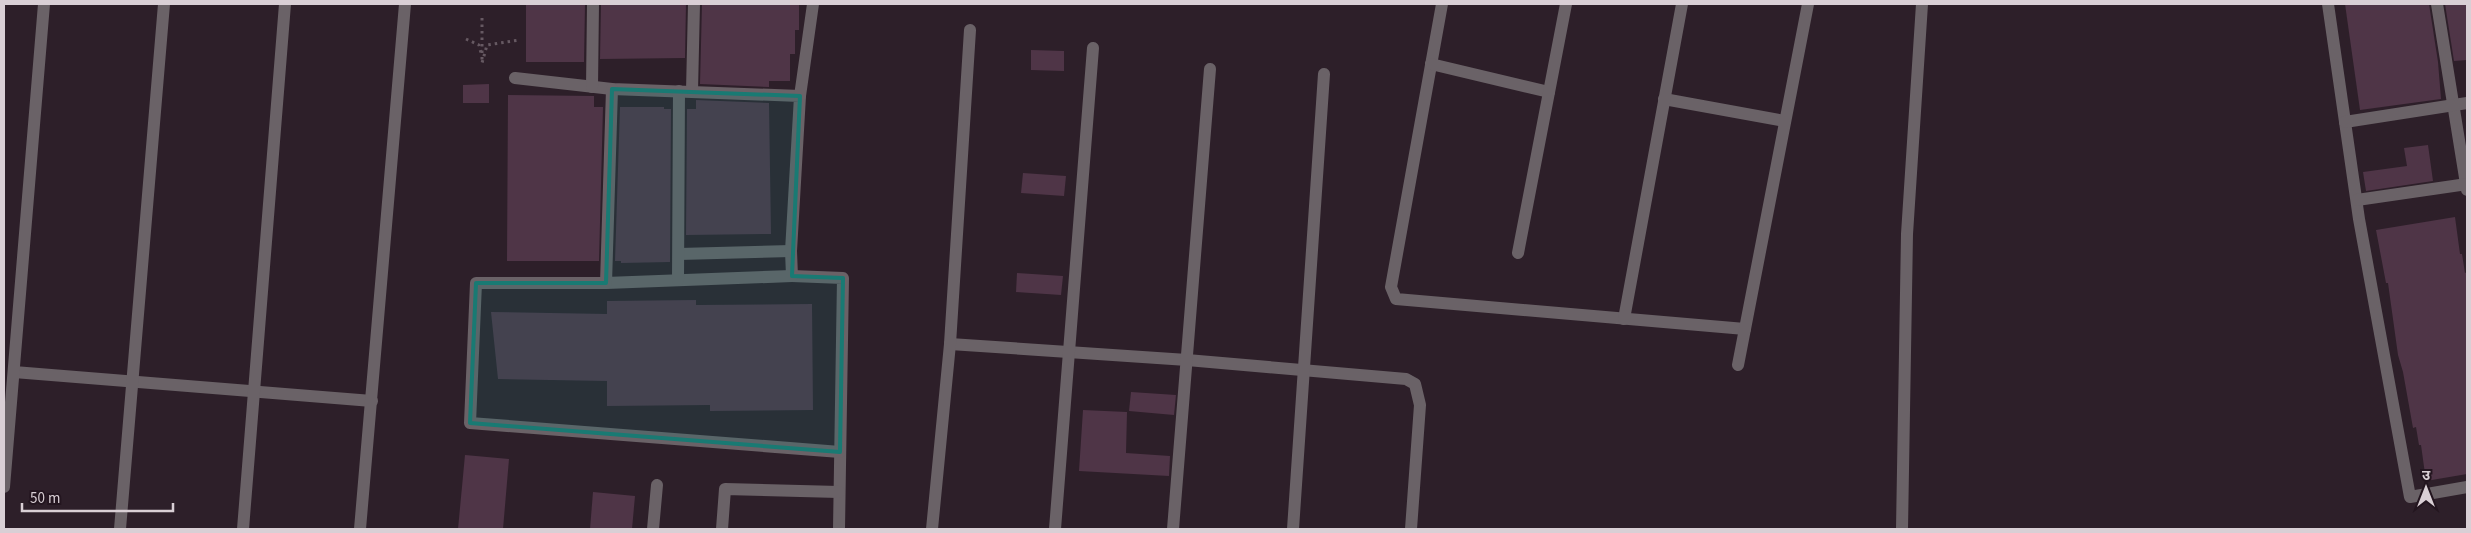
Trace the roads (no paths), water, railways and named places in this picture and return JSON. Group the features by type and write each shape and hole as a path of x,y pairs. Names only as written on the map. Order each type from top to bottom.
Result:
{"street":[{"path":"4,487 44,4"},
{"path":"120,529 164,4"},
{"path":"243,529 285,4"},
{"path":"360,529 405,4"},
{"path":"592,86 593,4"},
{"path":"692,91 694,4"},
{"path":"792,276 791,251 800,96 813,4"},
{"path":"1442,4 1391,287 1396,299 1745,329"},
{"path":"1518,253 1566,4"},
{"path":"1624,319 1682,4"},
{"path":"1738,365 1808,4"},
{"path":"1902,529 1907,234 1922,4"},
{"path":"2328,4 2357,200 2410,497 2467,486"},
{"path":"2357,200 2467,186 2437,4"},
{"path":"932,529 950,344 970,30"},
{"path":"1055,529 1067,353 1093,48"},
{"path":"1431,64 1549,92"},
{"path":"1174,529 1210,69"},
{"path":"1293,529 1324,74"},
{"path":"515,78 612,89 800,96"},
{"path":"606,283 612,89"},
{"path":"678,280 679,91"},
{"path":"1664,99 1785,121"},
{"path":"2346,122 2467,103"},
{"path":"679,254 791,251"},
{"path":"839,529 843,278 792,276 606,283 476,283 470,423 840,452"},
{"path":"950,344 1187,360 1406,378 1416,384 1420,405 1412,529"},
{"path":"14,372 372,401"},
{"path":"652,529 657,485"},
{"path":"722,529 725,489 840,492"}]}
